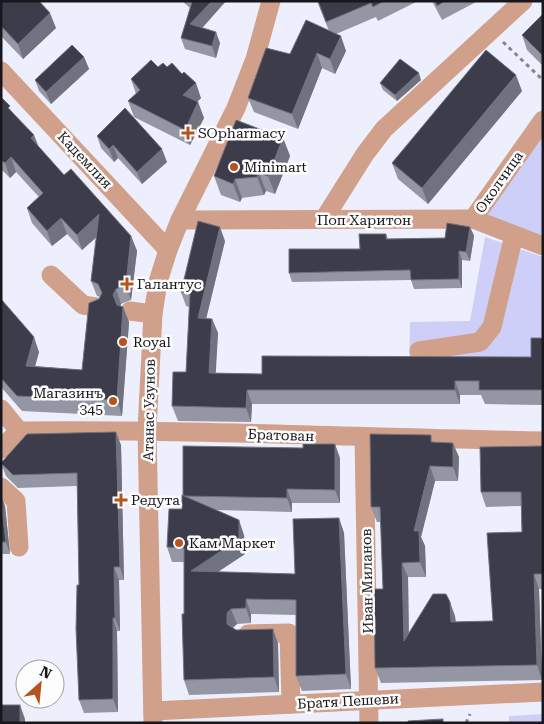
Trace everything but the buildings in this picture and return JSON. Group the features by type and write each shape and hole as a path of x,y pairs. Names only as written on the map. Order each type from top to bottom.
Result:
{"street":[{"name":"Атанас Узунов","path":"153,717 147,430 154,314 158,282 180,220 236,108 255,59 271,1"},
{"path":"324,219 365,154 384,129 490,29 523,1"},
{"name":"Кадемлия","path":"1,71 168,250"},
{"name":"Околчица","path":"473,219 543,120"},
{"name":"Поп Харитон","path":"180,220 473,219 543,246"},
{"path":"419,351 480,342 492,327 514,235"},
{"path":"51,275 83,305 96,307"},
{"path":"130,311 154,314"},
{"path":"1,409 19,431 1,449"},
{"name":"Братован","path":"19,431 147,430 364,438 543,441"},
{"name":"Иван Миланов","path":"364,438 369,723"},
{"path":"1,488 16,501 19,546"},
{"path":"242,634 289,633 291,704"},
{"name":"Братя Пешеви","path":"153,717 291,704 543,692"}],"path":[{"path":"490,29 543,80"}],"shaded area":[{"path":"543,120 543,246 473,219"},
{"path":"485,237 543,257 543,334 527,362 409,364 410,322 470,321"},
{"path":"543,714 543,723 509,723 509,716"}],"place":[{"name":"SOpharmacy","path":"188,133"},
{"name":"Minimart","path":"234,167"},
{"name":"Галантус","path":"127,284"},
{"name":"Royal","path":"123,342"},
{"name":"Магазинъ 345","path":"113,401"},
{"name":"Редута","path":"121,500"},
{"name":"Кам Маркет","path":"179,543"}]}
